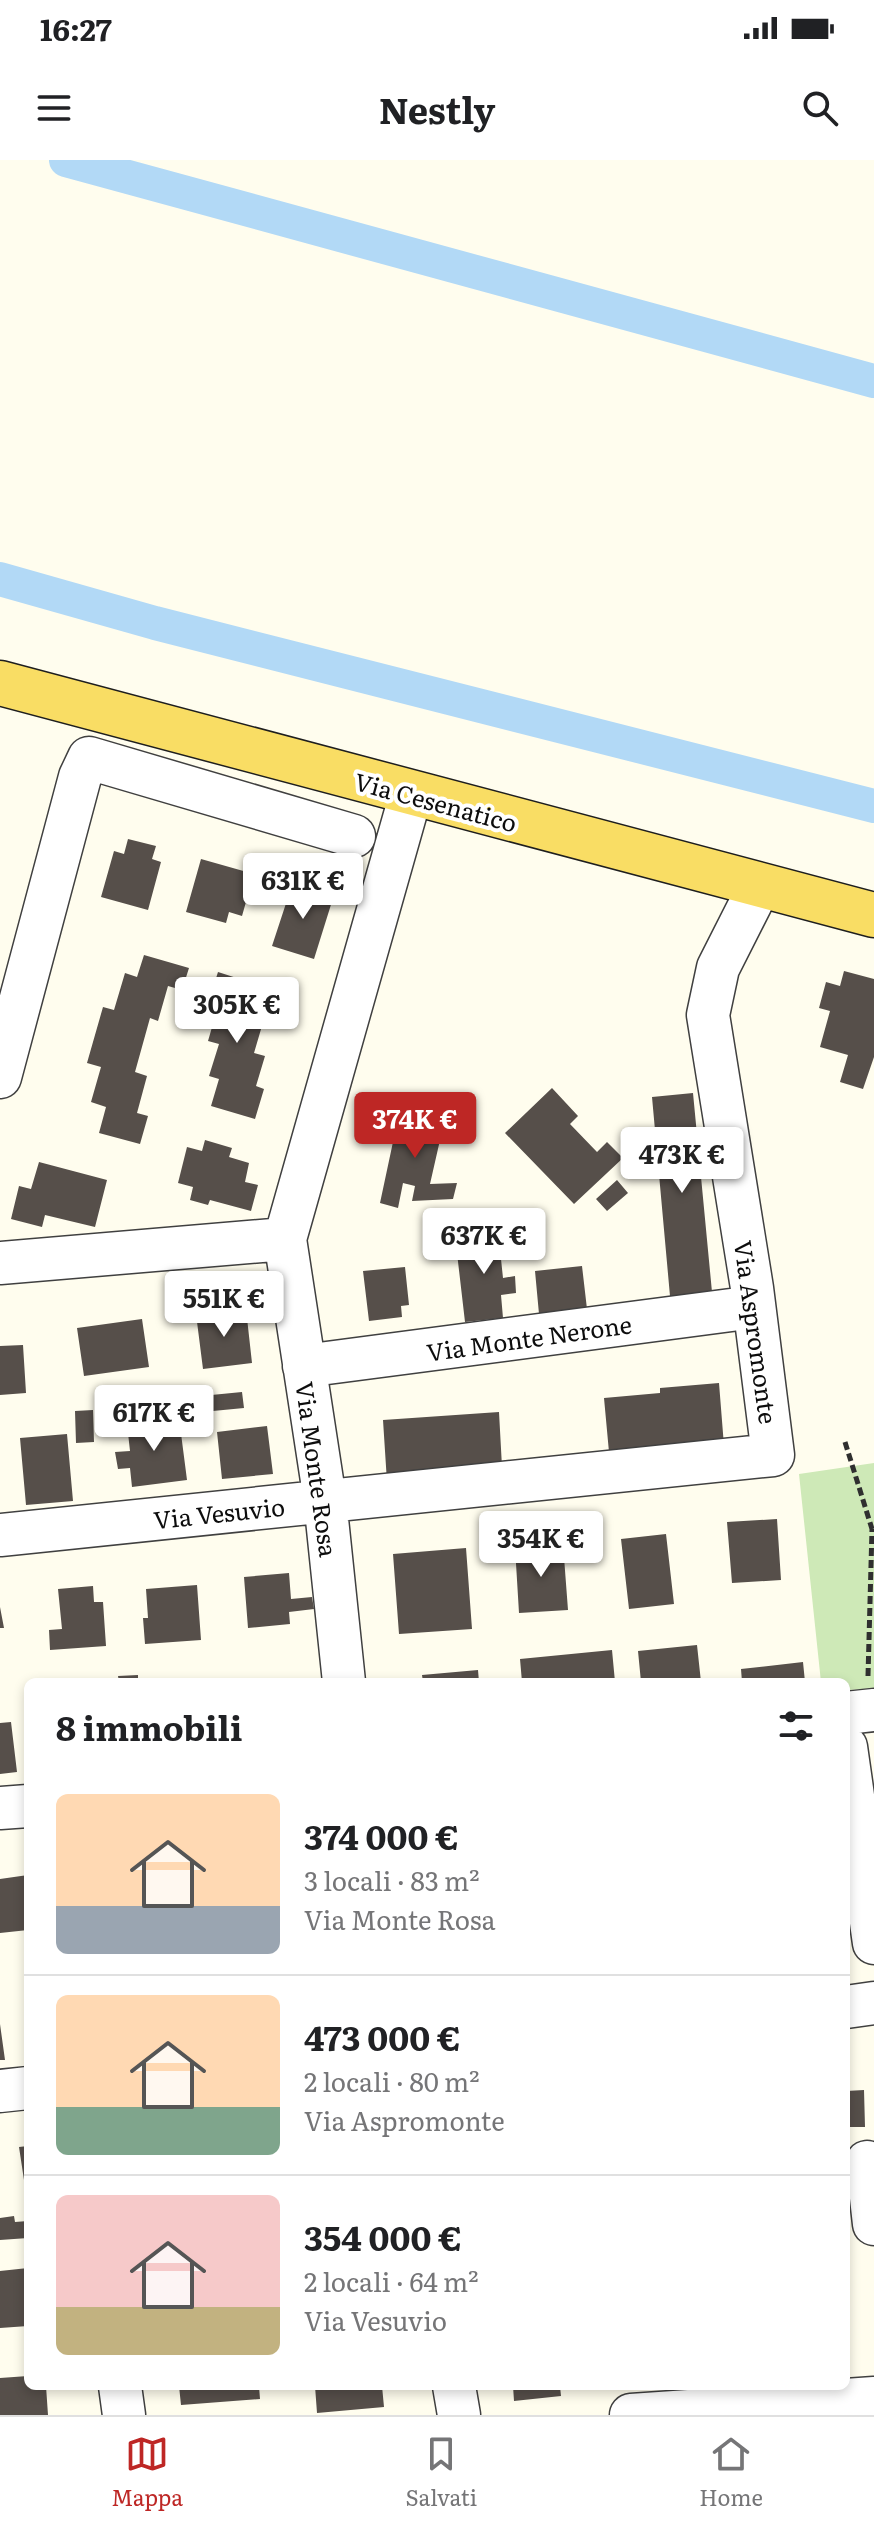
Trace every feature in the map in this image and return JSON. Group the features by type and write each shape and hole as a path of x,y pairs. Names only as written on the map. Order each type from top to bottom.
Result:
{"main road":[{"name":"Via Cesenatico","path":"0,683 759,887 874,915"}],"street":[{"path":"0,1077 80,777 89,758 354,836"},
{"name":"Via Monte Rosa","path":"344,1678 325,1500 285,1239 411,794"},
{"name":"Via Aspromonte","path":"759,887 718,968 708,1015 754,1307 773,1455"},
{"path":"0,1263 285,1239"},
{"name":"Via Monte Nerone","path":"304,1366 754,1307"},
{"name":"Via Vesuvio","path":"0,1535 773,1455"},
{"path":"850,1775 874,1943"},
{"path":"0,1808 24,1806"},
{"path":"850,2006 874,2003"},
{"path":"0,2091 24,2088"},
{"path":"867,2162 874,2224"},
{"path":"121,2390 124,2415"},
{"path":"455,2390 459,2415"},
{"path":"631,2415 874,2398"}],"path":[{"path":"845,1442 873,1529 863,1711"}],"green space":[{"path":"874,1463 874,1689 850,1690 850,1678 821,1678 799,1474"}],"building":[{"path":"128,839 156,846 152,859 161,862 148,910 101,897 114,851 124,854"},
{"path":"201,859 254,874 242,916 229,912 226,923 186,912"},
{"path":"293,882 334,895 314,959 272,946"},
{"path":"144,955 189,968 182,990 168,986 158,1021 150,1018 135,1072 147,1076 137,1113 148,1116 140,1144 99,1133 106,1107 91,1102 101,1067 87,1063 103,1007 114,1010 125,973 137,977"},
{"path":"844,971 874,979 874,1057 863,1089 840,1082 848,1055 820,1047 830,1011 819,1008 826,982 840,986"},
{"path":"218,972 265,987 256,1017 264,1019 254,1053 265,1056 256,1086 264,1089 255,1119 211,1106 219,1079 209,1076 219,1044 208,1041 219,1003 209,1000"},
{"path":"552,1088 578,1116 570,1124 597,1152 607,1142 623,1158 574,1204 505,1133"},
{"path":"693,1093 712,1292 670,1296 652,1097"},
{"path":"400,1109 445,1118 430,1184 457,1183 453,1199 412,1201 415,1186 403,1183 398,1208 380,1203"},
{"path":"205,1140 232,1148 229,1157 249,1163 245,1182 258,1185 251,1211 210,1200 208,1205 190,1200 193,1187 178,1183 187,1147 202,1151"},
{"path":"39,1162 107,1180 95,1227 45,1215 42,1227 11,1219 19,1186 31,1189"},
{"path":"617,1180 628,1193 607,1211 596,1199"},
{"path":"497,1221 503,1278 515,1276 516,1293 501,1295 503,1318 465,1322 457,1253 476,1252 473,1223"},
{"path":"582,1266 587,1309 539,1314 535,1271"},
{"path":"405,1267 409,1305 401,1306 402,1317 369,1321 363,1271"},
{"path":"246,1309 252,1363 203,1369 196,1314"},
{"path":"142,1319 149,1367 84,1376 77,1328"},
{"path":"23,1345 26,1393 0,1395 0,1346"},
{"path":"719,1383 724,1446 610,1463 604,1398 660,1393 660,1388"},
{"path":"242,1392 244,1408 192,1413 191,1397"},
{"path":"93,1410 94,1442 76,1443 75,1411"},
{"path":"499,1412 502,1467 387,1482 383,1420"},
{"path":"179,1418 187,1480 132,1487 130,1468 118,1469 115,1452 130,1451 127,1424"},
{"path":"267,1426 273,1474 222,1479 217,1432"},
{"path":"67,1434 73,1501 26,1505 20,1438"},
{"path":"777,1519 781,1580 732,1583 727,1522"},
{"path":"666,1534 674,1604 629,1609 621,1539"},
{"path":"563,1544 568,1610 519,1613 515,1547"},
{"path":"466,1548 472,1629 399,1634 393,1554"},
{"path":"289,1573 291,1599 312,1597 314,1609 289,1612 290,1624 248,1628 244,1577"},
{"path":"197,1585 201,1640 145,1644 143,1618 148,1618 146,1589"},
{"path":"93,1586 94,1602 103,1602 106,1646 50,1650 49,1630 62,1629 58,1589"},
{"path":"0,1607 4,1628 0,1628"},
{"path":"697,1645 701,1678 641,1678 638,1651"},
{"path":"612,1650 615,1678 522,1678 520,1659"},
{"path":"803,1662 805,1678 742,1678 741,1669"},
{"path":"478,1670 479,1678 422,1678 422,1675"},
{"path":"138,1675 138,1678 118,1678"},
{"path":"11,1722 17,1772 0,1774 0,1723"},
{"path":"24,1876 24,1930 0,1933 0,1879"},
{"path":"0,2024 5,2060 0,2060"},
{"path":"864,2090 865,2127 850,2127 850,2091"},
{"path":"24,2146 24,2180 19,2147"},
{"path":"14,2216 15,2222 24,2221 24,2238 0,2240 0,2218"},
{"path":"24,2268 24,2326 0,2328 0,2271"},
{"path":"24,2376 24,2390 46,2390 48,2415 0,2415 0,2378"},
{"path":"179,2390 259,2390 260,2399 181,2405"},
{"path":"315,2390 382,2390 384,2407 317,2413"},
{"path":"513,2390 560,2390 561,2396 514,2401"}],"waterway":[{"path":"66,160 874,381"},
{"path":"0,579 155,623 874,806"}]}
